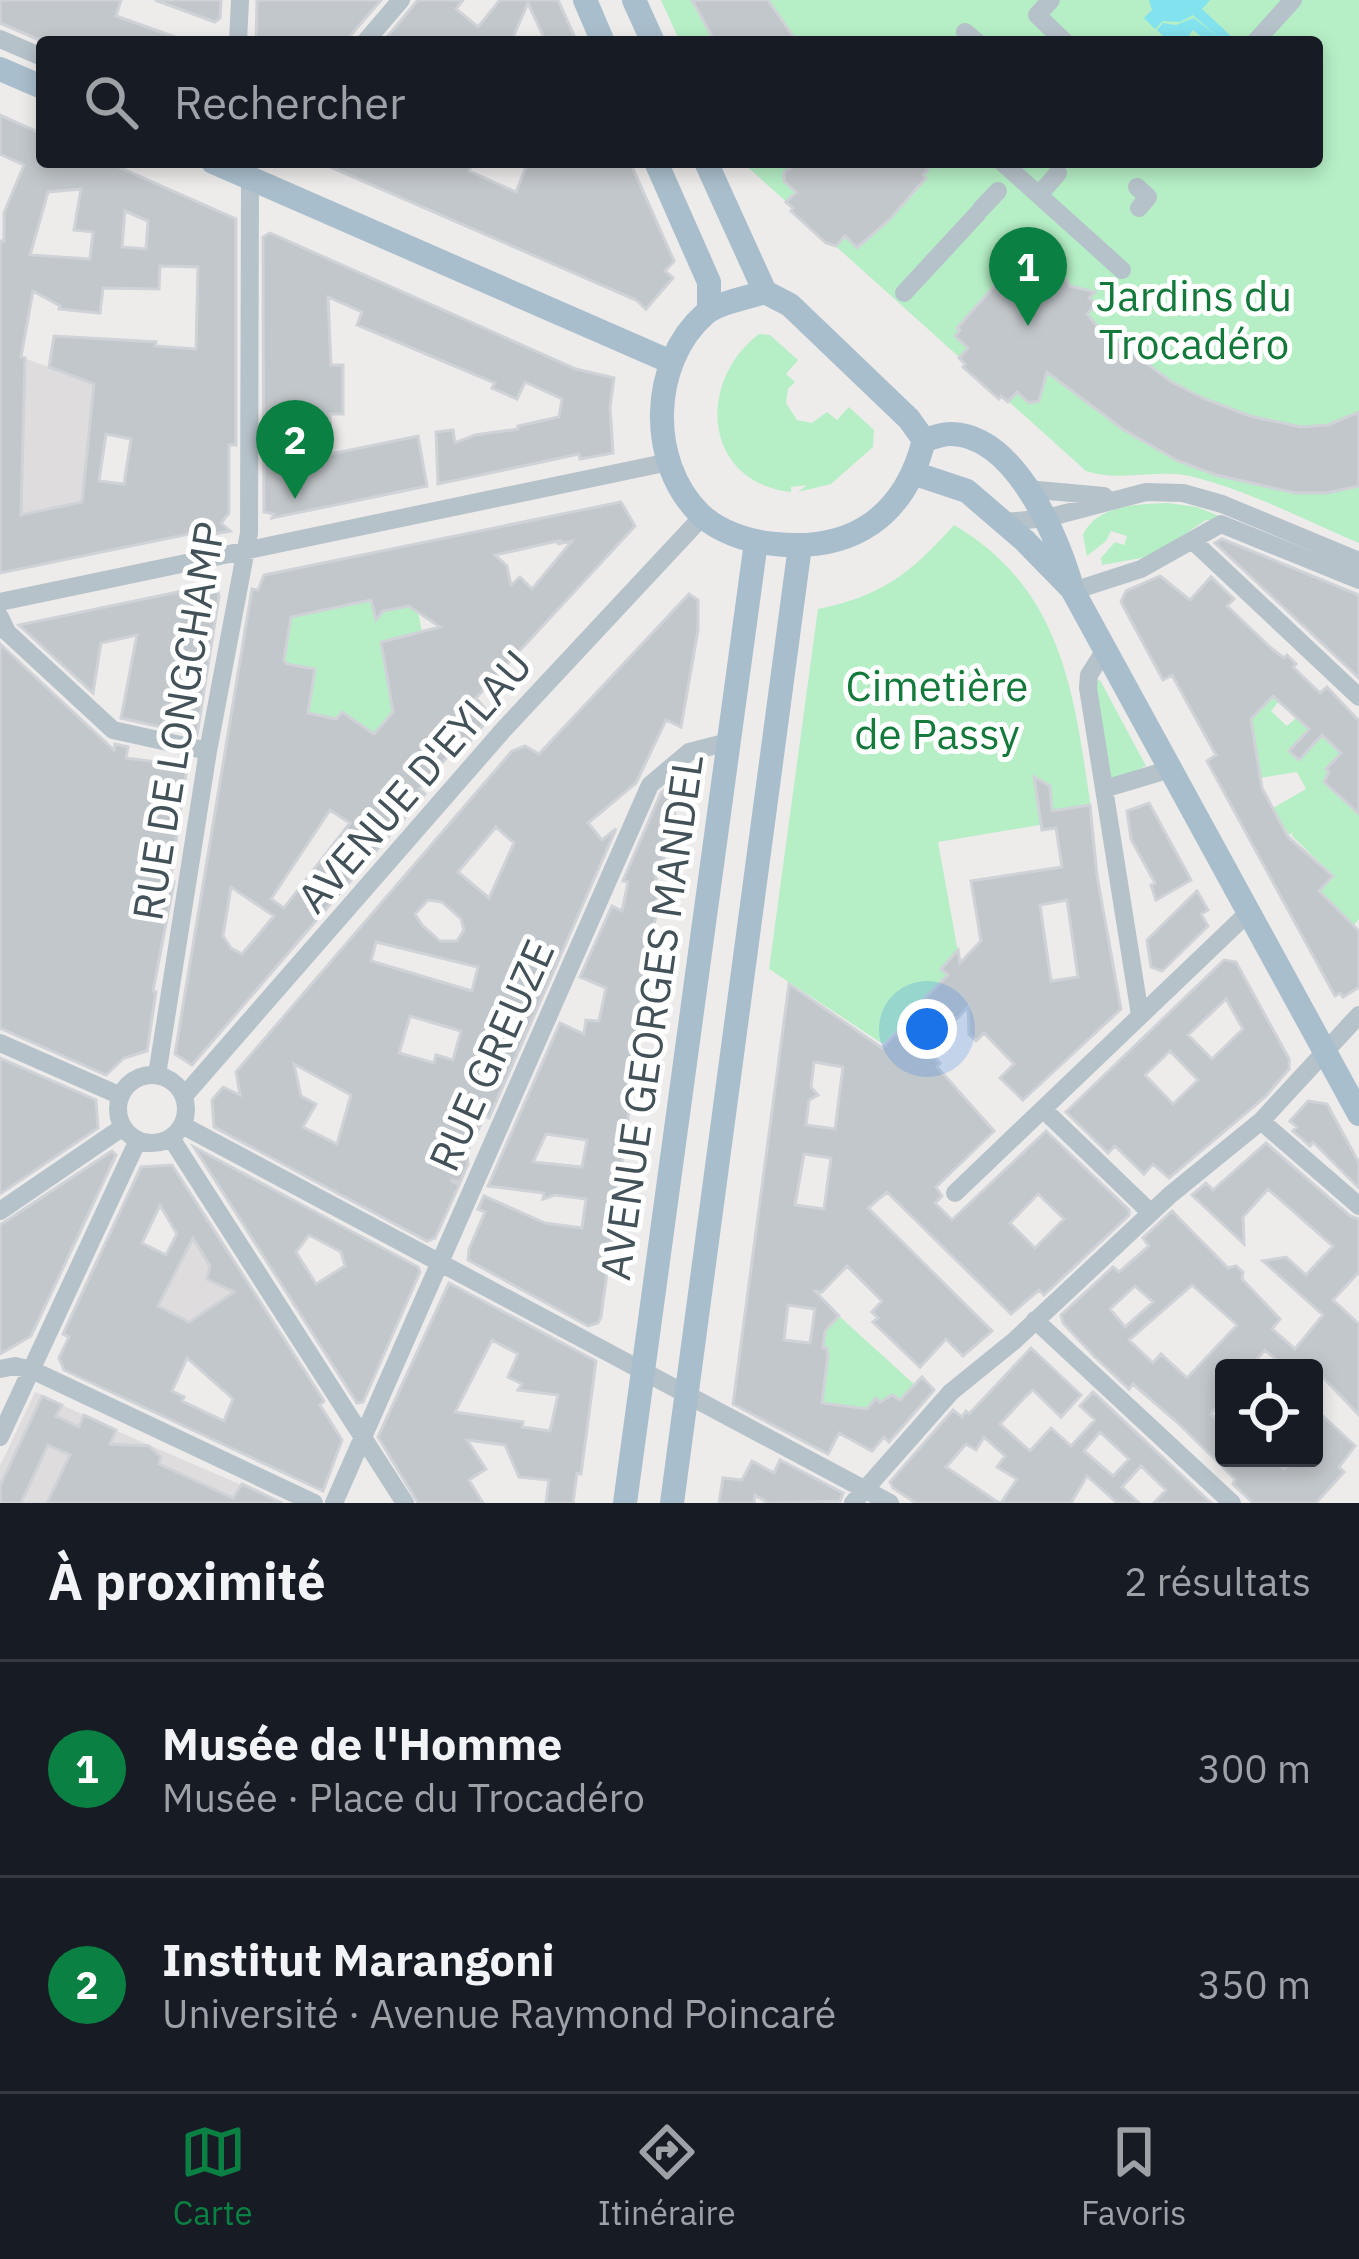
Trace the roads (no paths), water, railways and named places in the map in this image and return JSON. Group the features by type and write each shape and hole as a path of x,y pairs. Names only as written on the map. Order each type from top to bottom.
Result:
{"main road":[{"path":"585,0 600,36"},
{"path":"634,0 650,36"},
{"path":"0,69 36,84"},
{"path":"252,168 670,362"},
{"path":"659,168 709,282 709,311"},
{"path":"709,168 765,292 790,305 909,419 924,440 916,474 895,503 868,526 836,541 800,546 756,542 702,517 684,496 669,462 662,415 670,362 679,346 709,311 765,292"},
{"path":"924,440 950,433 984,443 1047,518 1073,591 1359,1114"},
{"path":"916,474 967,491 1073,591"},
{"name":"AVENUE GEORGES MANDEL","path":"625,1503 756,542"},
{"name":"AVENUE GEORGES MANDEL","path":"672,1503 800,546"}],"street":[{"path":"238,36 240,0"},
{"path":"370,36 400,0"},
{"path":"1051,0 1036,15 1059,36"},
{"path":"1260,36 1293,0"},
{"path":"0,39 36,54"},
{"name":"RUE DE LONGCHAMP","path":"157,1075 208,751 249,533 248,168"},
{"path":"1039,195 1058,173"},
{"path":"904,292 980,211 1007,174 1039,195 1122,271"},
{"path":"1137,187 1148,197 1138,208"},
{"path":"1100,250 1115,234"},
{"path":"0,602 669,462"},
{"path":"1027,489 1115,497"},
{"path":"1005,522 1047,518 1115,497 1163,491 1204,498 1359,561"},
{"name":"AVENUE D'EYLAU","path":"184,1096 505,728 702,517"},
{"path":"1073,591 1141,569 1221,524 1359,580"},
{"path":"1193,541 1359,697"},
{"path":"0,617 7,632 113,730 208,751"},
{"path":"1105,650 1089,675 1088,688 1140,1015"},
{"name":"RUE GREUZE","path":"334,1503 650,785 689,752 728,742"},
{"path":"1104,789 1171,769"},
{"path":"955,1193 1250,911"},
{"path":"859,1495 951,1392 1150,1213 1261,1121 1359,1015"},
{"path":"0,1043 121,1096"},
{"path":"157,1075 173,1082 184,1096 186,1111 177,1132 155,1143 131,1134 118,1112 121,1096 136,1079 157,1075"},
{"path":"1044,1110 1150,1213"},
{"path":"1261,1121 1359,1206"},
{"path":"177,1132 643,1370 859,1495 890,1503"},
{"path":"177,1132 404,1503"},
{"path":"0,1211 131,1134"},
{"path":"0,1437 131,1134"},
{"path":"1035,1320 1232,1503"},
{"path":"0,1369 32,1370 314,1503"}],"water":[{"path":"1149,0 1210,0 1202,9 1231,36 1217,36 1193,15 1180,22 1163,21 1155,29 1144,18 1152,10"},
{"path":"1194,18 1216,36 1200,36 1193,30 1188,36 1163,36 1157,30 1163,23 1176,25"}],"place":[{"name":"Musée de l'Homme","path":"1028,326"},
{"name":"Institut Marangoni","path":"295,499"}],"park label":[{"name":"Jardins du Trocadéro","path":"1194,319"},
{"name":"Cimetière de Passy","path":"937,709"}]}
